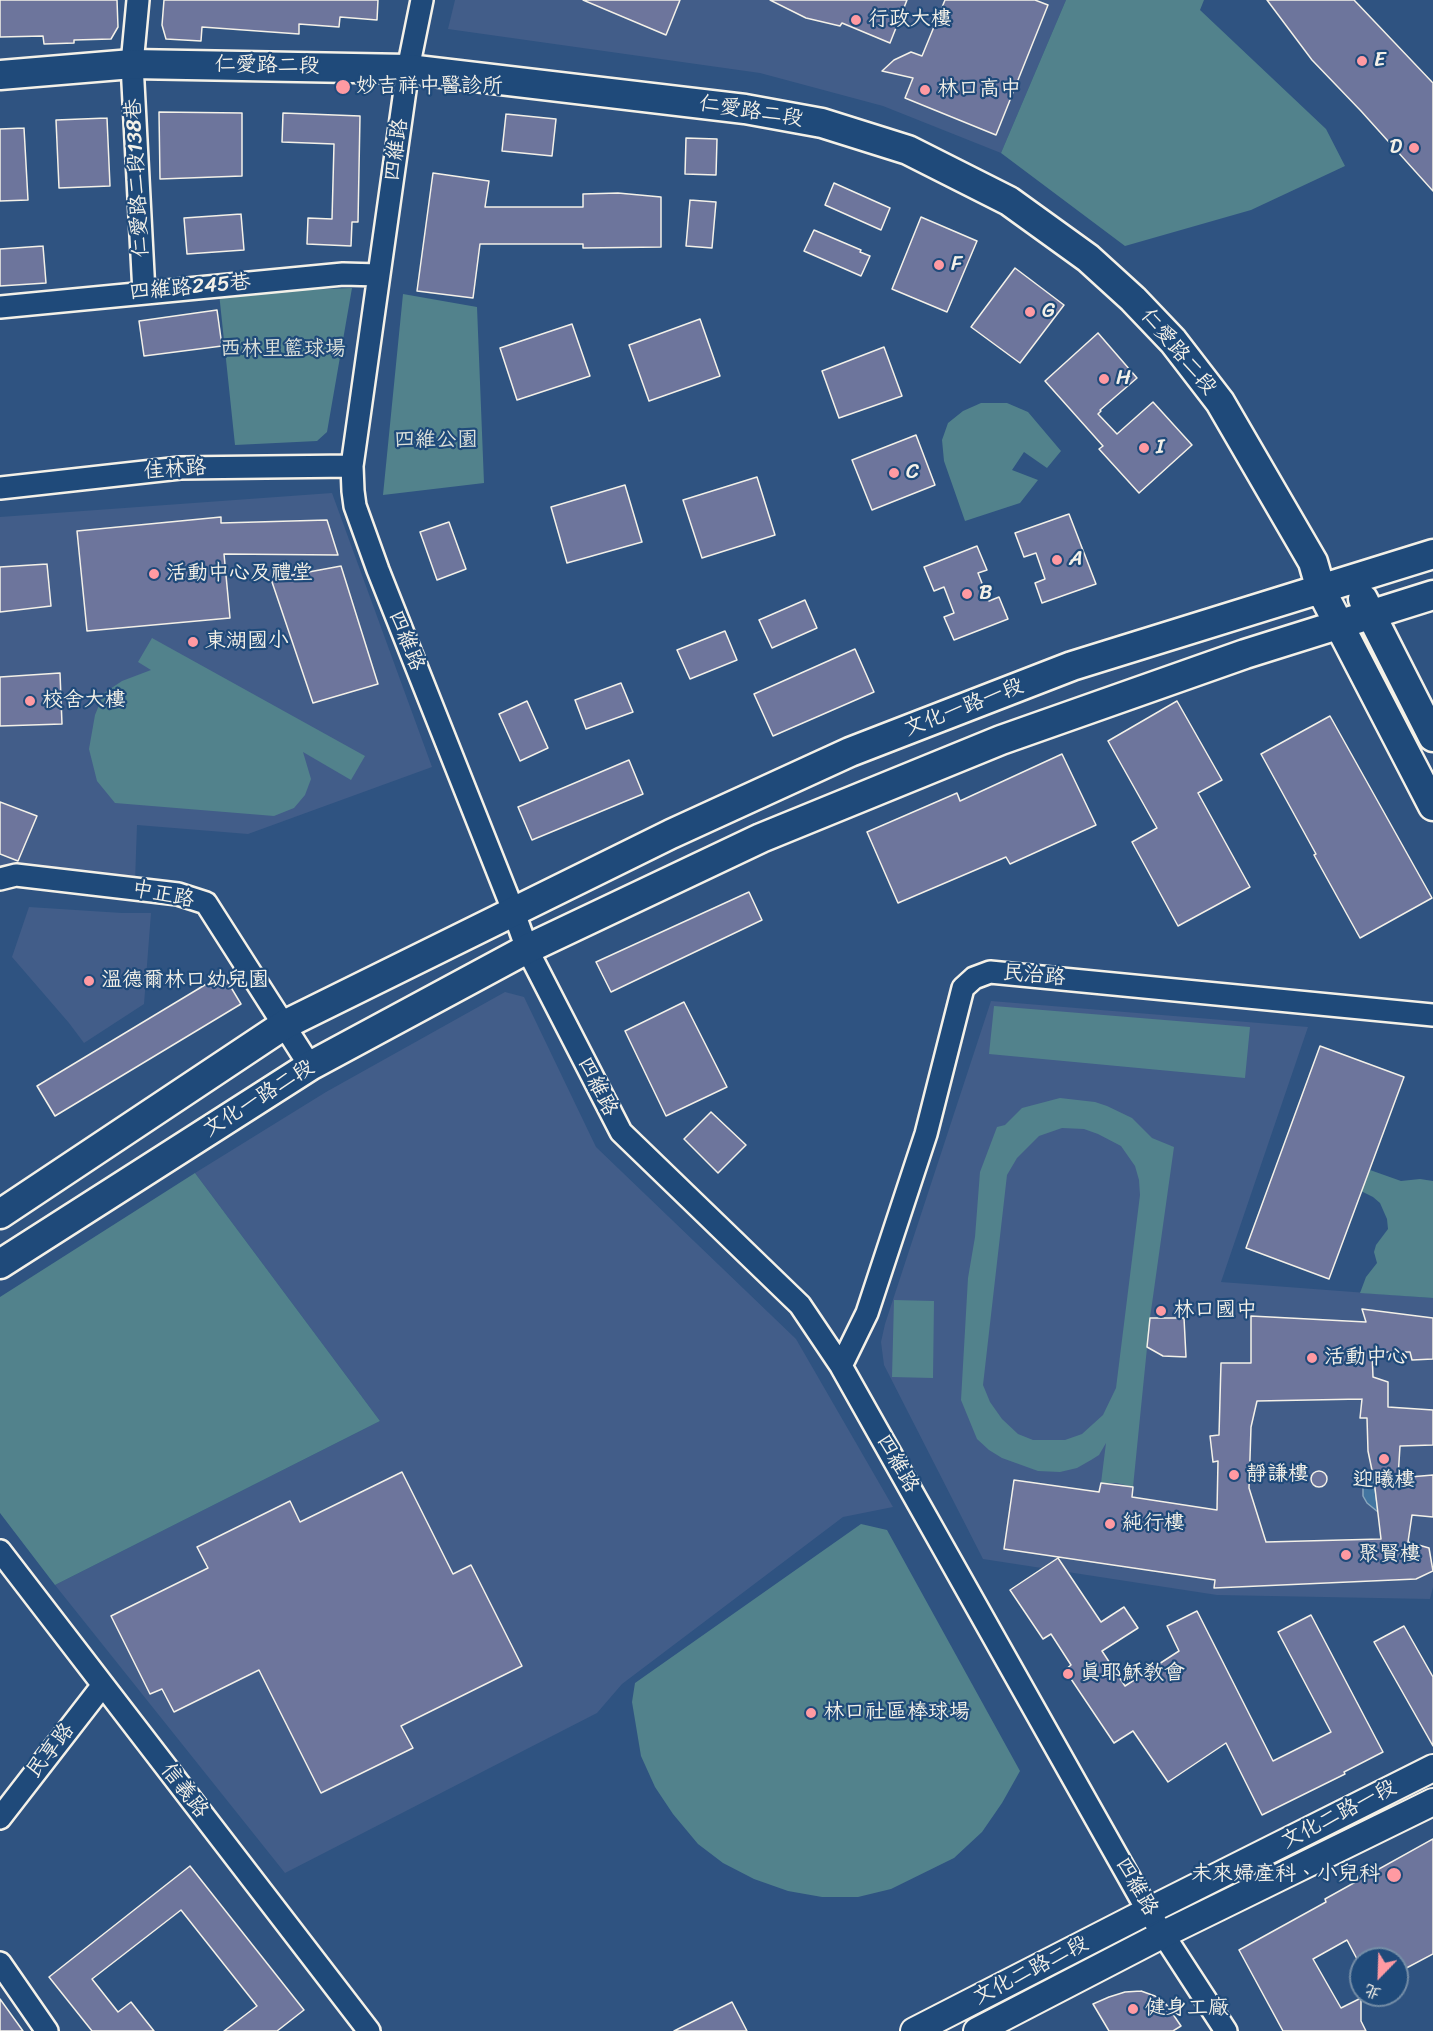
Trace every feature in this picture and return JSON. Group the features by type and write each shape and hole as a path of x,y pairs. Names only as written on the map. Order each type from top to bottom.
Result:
{"main road":[{"name":"仁愛路二段","path":"0,75 132,64 408,69 745,109 822,123 908,150 1009,201 1088,258 1133,299 1173,341 1220,402 1313,562 1321,590 1433,806"},
{"name":"文化一路一段","path":"513,910 670,834 850,752 895,734 1072,666 1433,554"},
{"path":"1313,562 1352,580 1372,614 1433,737"},
{"name":"文化一路一段","path":"527,949 761,838 1001,740 1245,654 1433,595"},
{"path":"0,1214 284,1025 513,910"},
{"name":"文化一路二段","path":"0,1264 310,1066 527,949"}],"street":[{"name":"仁愛路二段138巷","path":"138,0 132,64 144,293"},
{"name":"四維路","path":"422,0 408,69 352,466 355,506 527,949 621,1132 800,1305 841,1366 1148,1911 1226,2031"},
{"name":"四維路245巷","path":"0,307 343,274 379,275"},
{"name":"佳林路","path":"0,488 180,468 352,466"},
{"name":"中正路","path":"0,879 16,875 178,894 206,903 310,1066"},
{"name":"民治路","path":"841,1366 867,1313 926,1134 963,988 974,978 990,972 1433,1016"},
{"name":"信義路","path":"0,1551 369,2031"},
{"name":"民享路","path":"0,1818 103,1685"},
{"name":"文化二路一段","path":"1148,1911 1433,1768"},
{"name":"文化二路一段","path":"1164,1934 1433,1802"},
{"name":"文化二路二段","path":"914,2031 1148,1911"},
{"name":"文化二路二段","path":"977,2031 1164,1934"},
{"path":"0,1963 47,2031"}],"shaded area":[{"name":"林口高中","path":"455,0 1066,0 1001,153 883,106 760,73 448,29"},
{"name":"東湖國小","path":"332,493 432,767 248,834 137,825 135,882 0,869 0,517"},
{"name":"溫德爾林口幼兒園","path":"29,907 151,913 144,1004 84,1043 12,957"},
{"path":"505,992 524,997 596,1147 796,1339 893,1507 843,1517 622,1684 597,1713 285,1873 55,1585 380,1421 195,1173 326,1092"},
{"name":"林口國中","path":"991,1001 1308,1027 1221,1282 1433,1298 1433,1587 1430,1599 1217,1595 983,1559 884,1365 881,1342"},
{"path":"1372,1470 1378,1512 1367,1503 1363,1496 1363,1487"}],"green space":[{"path":"1066,0 1204,0 1200,10 1326,129 1345,166 1251,210 1125,246 1001,153"},
{"name":"西林里籃球場","path":"352,288 327,432 317,441 235,445 219,293"},
{"name":"四維公園","path":"403,294 477,307 484,483 383,495"},
{"path":"981,403 1007,403 1028,412 1061,451 1047,468 1024,452 1012,470 1038,480 1020,503 965,521 944,461 942,440 948,423 963,411"},
{"path":"152,638 365,756 351,780 303,752 311,779 305,795 294,808 274,816 115,803 97,781 89,749 95,715 104,693 122,681 151,670 138,662"},
{"path":"994,1006 1250,1027 1245,1078 989,1054"},
{"path":"1060,1098 1095,1102 1132,1118 1152,1138 1174,1147 1150,1318 1133,1487 1117,1483 1101,1483 1106,1443 1099,1455 1077,1468 1060,1472 1038,1471 1002,1458 977,1439 961,1400 968,1278 975,1237 980,1172 997,1127 1005,1125 1022,1108","holes":["1062,1128 1084,1129 1121,1146 1135,1166 1139,1180 1140,1195 1116,1388 1103,1415 1082,1434 1065,1440 1033,1440 1018,1434 1002,1419 990,1402 983,1385 1007,1175 1017,1158 1039,1136"]},
{"path":"1370,1170 1401,1181 1420,1179 1433,1181 1433,1298 1360,1293 1366,1277 1377,1263 1374,1252 1376,1245 1388,1229 1387,1219 1380,1203 1361,1191"},
{"path":"195,1173 380,1421 55,1585 0,1513 0,1297"},
{"path":"894,1300 934,1301 933,1378 892,1377"},
{"name":"林口社區棒球場","path":"861,1524 887,1530 1020,1771 982,1832 954,1858 891,1889 858,1897 822,1897 788,1891 754,1879 723,1863 698,1844 673,1814 655,1787 641,1756 632,1702 635,1683"}],"building":[{"path":"0,0 117,0 118,27 111,39 74,40 74,43 44,44 43,36 0,37"},
{"path":"164,0 378,0 377,20 340,17 339,27 299,24 299,34 202,27 201,41 166,39 162,25"},
{"path":"583,0 680,0 666,35"},
{"name":"行政大樓","path":"770,0 907,0 890,43 842,23 840,26 806,18"},
{"path":"945,0 1035,0 1048,5 996,135 905,98 913,78 882,71 894,60 911,52 922,56"},
{"path":"1267,0 1354,0 1433,83 1433,191 1312,60"},
{"path":"159,112 242,113 242,176 160,179"},
{"path":"283,113 360,116 358,222 352,222 351,246 307,244 308,218 332,219 334,144 282,142"},
{"path":"506,114 556,119 552,156 502,151"},
{"path":"107,118 110,186 59,188 56,120"},
{"path":"24,128 28,200 0,201 0,129"},
{"path":"686,138 717,139 716,175 685,174"},
{"path":"433,173 489,181 485,207 583,207 583,194 618,193 661,197 661,247 583,248 583,244 480,244 473,298 417,291"},
{"path":"834,183 890,208 881,230 825,205"},
{"path":"690,200 716,202 712,248 686,246"},
{"path":"241,214 244,250 187,254 184,218"},
{"name":"F","path":"921,217 977,241 947,312 892,289"},
{"path":"814,230 870,256 861,276 804,251"},
{"path":"43,246 46,283 0,286 0,249"},
{"name":"G","path":"1015,268 1064,305 1020,363 971,327"},
{"path":"217,310 222,346 144,356 139,321"},
{"path":"700,319 720,376 649,401 629,345"},
{"path":"572,324 590,376 517,400 500,348"},
{"path":"1098,333 1137,378 1098,414 1117,434 1153,402 1192,445 1139,493 1099,449 1103,446 1045,381"},
{"path":"884,347 902,396 839,418 822,371"},
{"name":"C","path":"916,435 935,485 872,510 852,460"},
{"path":"757,477 775,535 702,558 683,500"},
{"path":"625,485 642,542 567,563 551,507"},
{"name":"A","path":"1069,514 1096,584 1042,603 1035,583 1045,579 1036,553 1024,557 1015,533"},
{"name":"活動中心及禮堂","path":"221,517 221,523 327,520 338,555 224,554 230,618 87,631 77,531"},
{"path":"449,522 466,569 437,580 420,532"},
{"name":"B","path":"977,546 987,570 978,573 989,601 999,597 1008,619 954,640 944,617 954,613 944,587 934,591 924,567"},
{"path":"47,564 51,606 0,612 0,567"},
{"path":"341,566 378,684 313,703 271,579"},
{"path":"805,600 817,628 772,648 759,620"},
{"path":"725,631 737,660 690,679 677,650"},
{"path":"855,649 874,692 773,736 754,694"},
{"name":"校舍大樓","path":"60,673 62,724 0,726 0,677"},
{"path":"621,683 633,712 586,729 575,700"},
{"path":"527,701 548,748 520,761 499,714"},
{"path":"1177,701 1222,780 1198,793 1250,887 1178,926 1132,842 1157,828 1108,741"},
{"path":"1330,716 1432,898 1360,938 1261,754"},
{"path":"1062,754 1096,825 1010,864 1006,857 898,903 867,832 957,793 960,801"},
{"path":"629,760 643,794 532,840 518,807"},
{"path":"0,802 37,816 18,861 0,854"},
{"path":"749,892 762,920 611,992 596,962"},
{"path":"223,974 241,1004 55,1116 37,1086"},
{"path":"684,1002 727,1087 666,1116 625,1031"},
{"path":"1320,1046 1404,1077 1329,1279 1246,1248"},
{"path":"711,1112 746,1145 718,1173 684,1139"},
{"path":"1362,1309 1433,1318 1433,1359 1412,1360 1410,1352 1372,1352 1373,1377 1388,1382 1388,1407 1433,1410 1433,1445 1400,1446 1398,1478 1433,1475 1433,1517 1412,1515 1408,1542 1429,1548 1433,1571 1416,1579 1214,1588 1215,1580 1004,1549 1014,1480 1099,1492 1101,1483 1133,1487 1132,1497 1217,1510 1218,1461 1213,1462 1210,1436 1219,1435 1221,1363 1251,1363 1251,1316 1366,1322","holes":["1362,1399 1360,1418 1367,1418 1368,1451 1381,1539 1266,1542 1249,1488 1251,1427 1257,1401"]},
{"path":"1150,1318 1184,1318 1186,1357 1163,1356 1147,1347"},
{"path":"1316,1471 1322,1471 1327,1479 1325,1485 1316,1487 1311,1482 1311,1476"},
{"path":"402,1472 453,1574 471,1565 522,1666 401,1726 413,1748 321,1793 259,1670 174,1712 162,1689 150,1694 111,1616 208,1568 197,1547 290,1501 300,1522"},
{"path":"1058,1558 1101,1622 1124,1607 1138,1628 1102,1651 1125,1686 1179,1651 1167,1626 1197,1611 1273,1761 1331,1732 1278,1632 1311,1615 1383,1752 1344,1772 1345,1774 1262,1815 1226,1743 1168,1782 1133,1731 1114,1743 1065,1670 1071,1665 1051,1634 1043,1639 1010,1590"},
{"path":"1404,1626 1433,1677 1433,1746 1374,1642"},
{"path":"1433,1839 1433,1954 1409,1967 1409,1947 1351,1947 1347,1940 1313,1959 1341,2008 1349,2004 1349,2007 1361,2007 1361,2021 1366,2031 1283,2031 1239,1950 1326,1902 1325,1899"},
{"path":"190,1866 304,2010 277,2031 224,2031 257,2006 181,1910 92,1979 118,2012 131,2002 154,2031 92,2031 49,1977"},
{"name":"健身工廠","path":"1141,1991 1155,1996 1166,2004 1181,2026 1173,2031 1109,2031 1093,2004 1125,1992"},
{"path":"0,1999 23,2031 0,2031"},
{"path":"732,2002 747,2031 674,2031"}],"place":[{"name":"行政大樓","path":"856,20"},
{"name":"E","path":"1362,61"},
{"name":"妙吉祥中醫診所","path":"343,87"},
{"name":"林口高中","path":"925,90"},
{"name":"D","path":"1414,148"},
{"name":"F","path":"939,265"},
{"name":"G","path":"1030,312"},
{"name":"H","path":"1104,379"},
{"name":"I","path":"1144,448"},
{"name":"C","path":"894,473"},
{"name":"A","path":"1057,560"},
{"name":"活動中心及禮堂","path":"154,574"},
{"name":"B","path":"967,594"},
{"name":"東湖國小","path":"193,642"},
{"name":"校舍大樓","path":"30,701"},
{"name":"溫德爾林口幼兒園","path":"89,981"},
{"name":"林口國中","path":"1161,1311"},
{"name":"活動中心","path":"1312,1358"},
{"name":"迎曦樓","path":"1384,1459"},
{"name":"靜謙樓","path":"1234,1475"},
{"name":"純行樓","path":"1110,1524"},
{"name":"聚賢樓","path":"1346,1555"},
{"name":"真耶穌教會","path":"1068,1674"},
{"name":"林口社區棒球場","path":"811,1713"},
{"name":"未來婦產科、小兒科","path":"1394,1875"},
{"name":"健身工廠","path":"1133,2009"}]}
